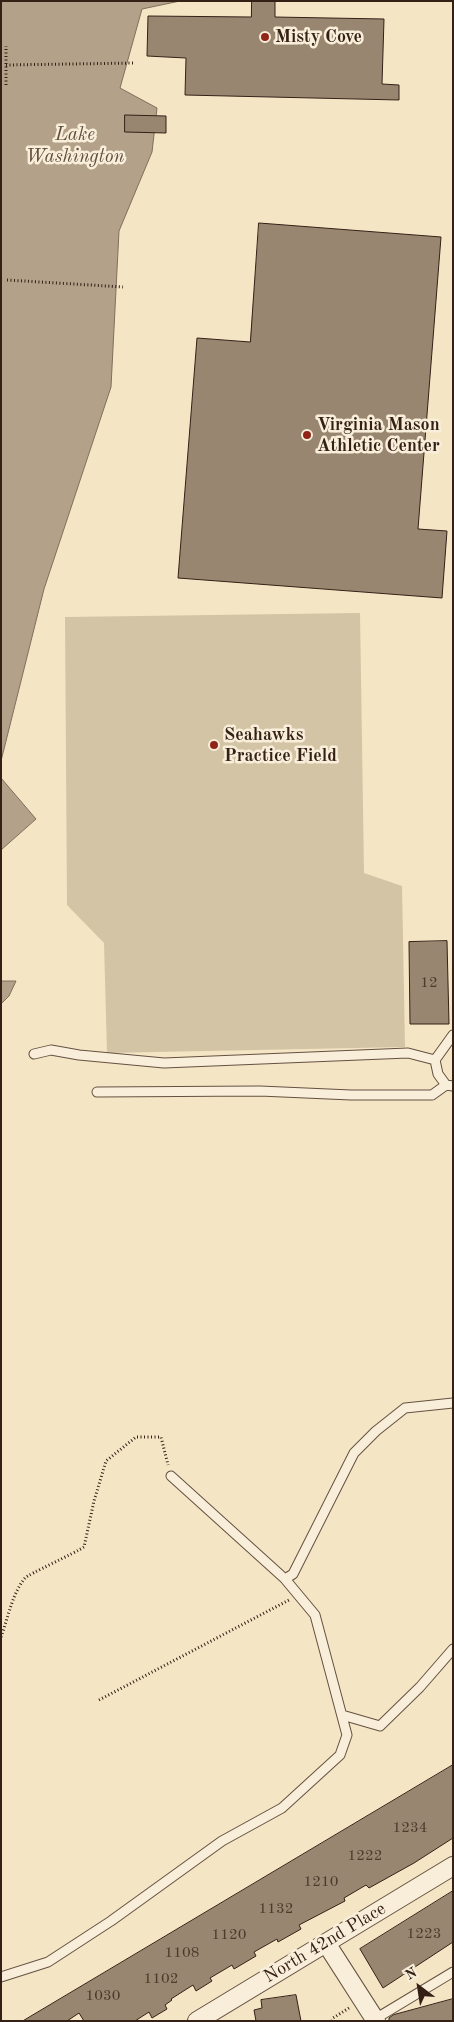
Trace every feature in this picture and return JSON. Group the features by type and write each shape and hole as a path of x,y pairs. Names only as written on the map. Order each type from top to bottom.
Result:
{"street":[{"name":"North 42nd Place","path":"198,2021 453,1866"},
{"path":"326,1943 375,2020"}],"lane":[{"path":"97,1092 432,1095 449,1085 438,1074 435,1060 453,1035"},
{"path":"34,1054 51,1050 79,1056 164,1062 408,1053 435,1060"},
{"path":"285,1579 292,1574 354,1453 376,1431 405,1408 453,1403"},
{"path":"1,1977 48,1962 111,1921 222,1841 282,1808 340,1755 347,1735 315,1615 285,1579 171,1476"},
{"path":"342,1715 380,1726 420,1687 453,1649"},
{"path":"375,2020 453,1972"}],"path":[{"path":"6,46 6,84"},
{"path":"6,65 135,63"},
{"path":"7,280 123,287"},
{"path":"1,1637 14,1598 26,1576 64,1560 84,1547 94,1501 106,1461 136,1437 161,1438 171,1476"},
{"path":"99,1700 298,1595"},
{"path":"332,2021 333,2018 363,2000"}],"shaded area":[{"name":"Seahawks Practice Field","path":"360,613 364,873 402,886 405,1047 107,1053 104,943 67,905 65,617"}],"water":[{"name":"Lake Washington","path":"1,1 180,1 142,9 120,88 157,108 152,152 119,231 111,387 44,589 1,761"},
{"path":"1,778 36,819 1,850"},
{"path":"1,981 16,981 9,996 1,1004"}],"building":[{"path":"252,1 275,1 275,17 384,19 382,84 399,85 399,100 185,95 186,58 147,56 148,16 251,17"},
{"path":"125,115 166,116 166,133 125,132"},
{"name":"Virginia Mason Athletic Center","path":"259,223 441,237 418,529 447,531 442,598 178,578 197,338 250,342"},
{"path":"447,941 449,1024 410,1024 409,942"},
{"path":"453,1765 453,1838 414,1863 369,1888 366,1885 344,1898 345,1901 299,1925 301,1929 278,1942 277,1939 254,1952 256,1956 234,1969 232,1965 210,1978 212,1981 196,1991 193,1985 171,1999 165,2005 167,2009 152,2018 149,2012 135,2021 84,2021 79,2013 67,2021 23,2021"},
{"path":"453,1891 453,1942 383,1988 360,1949"},
{"path":"296,1995 301,2021 256,2021 254,2010 262,2008 261,2000"},
{"path":"453,1999 453,2021 389,2021 389,2018 393,2015"}],"place":[{"name":"Misty Cove","path":"265,37"},
{"name":"Virginia Mason Athletic Center","path":"307,435"},
{"name":"Seahawks Practice Field","path":"214,745"}]}
